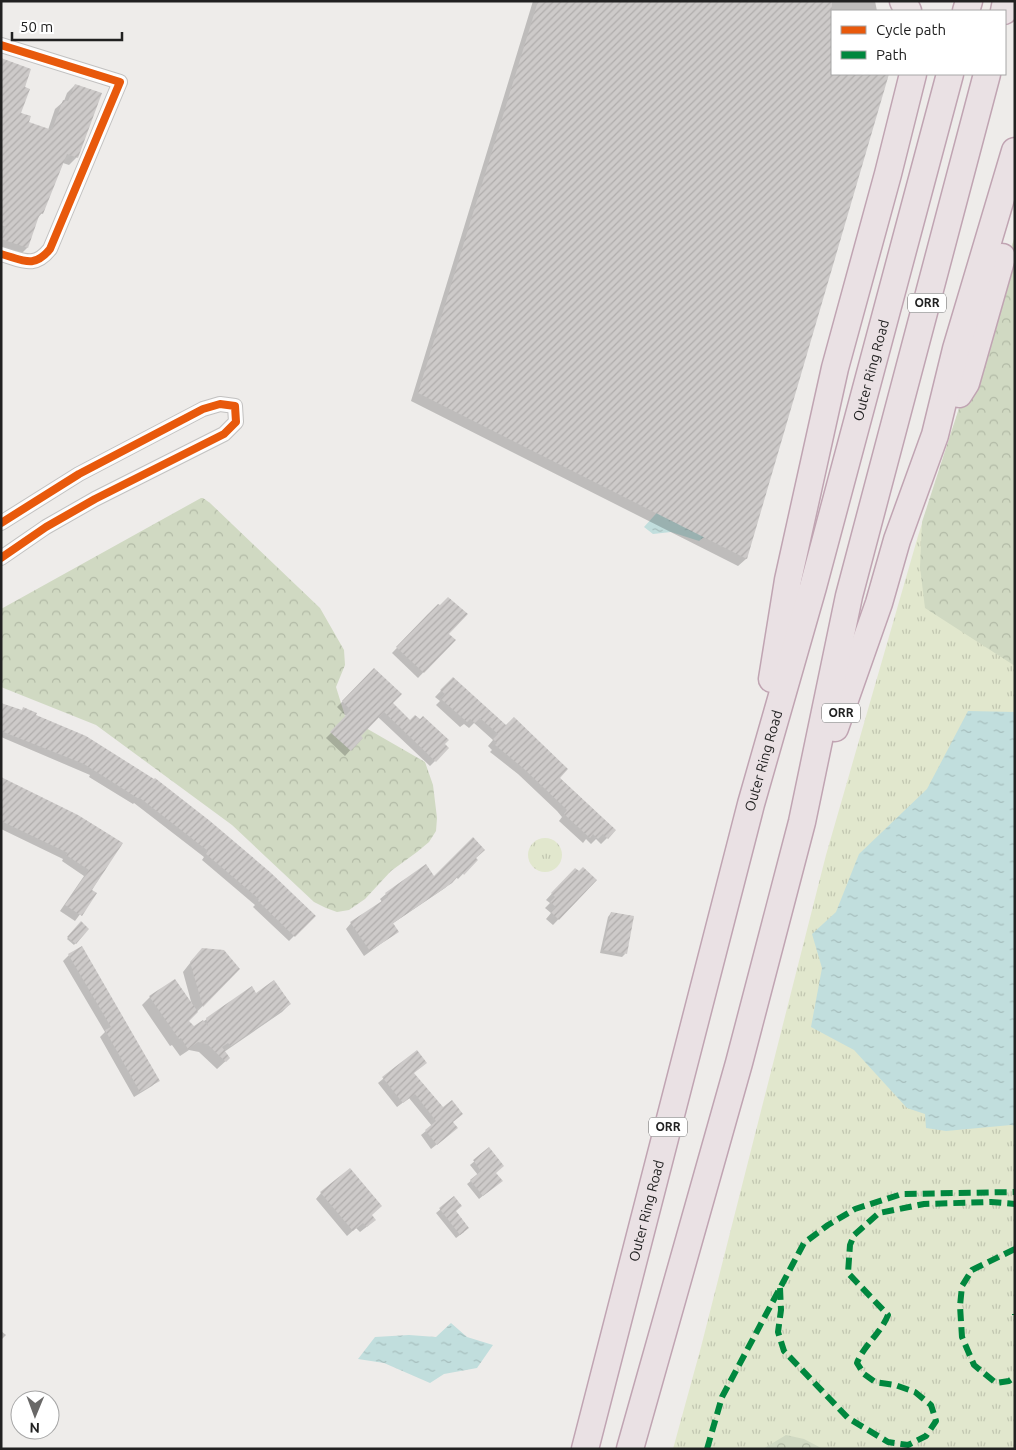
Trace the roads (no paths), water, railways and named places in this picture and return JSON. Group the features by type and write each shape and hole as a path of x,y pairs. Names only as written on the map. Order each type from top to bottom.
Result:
{"highway":[{"name":"ORR","path":"751,804 788,580 835,368 913,75"},
{"name":"Outer Ring Road","path":"585,1449 751,804 813,586 950,75"},
{"name":"ORR","path":"630,1449 739,1063 802,822 848,596 988,75"},
{"name":"ORR","path":"802,822 879,603 897,540 935,436 956,349 1015,151"},
{"name":"ORR","path":"935,436 966,383 1015,214"}],"street":[{"path":"1,45 120,82 50,249 37,262 28,262 1,254"},
{"path":"1,523 79,474 203,409 220,404 235,406 236,422 224,434 95,499 46,527 1,558"}],"water":[{"path":"663,506 713,530 699,541 671,532 653,534 644,527"},
{"path":"968,711 1015,712 1015,1126 946,1131 926,1128 925,1114 907,1108 854,1050 811,1027 822,968 812,934 836,912 859,854 927,789"},
{"path":"451,1323 467,1337 493,1345 477,1368 444,1374 430,1383 384,1363 358,1359 375,1337 409,1335 436,1337"}]}
